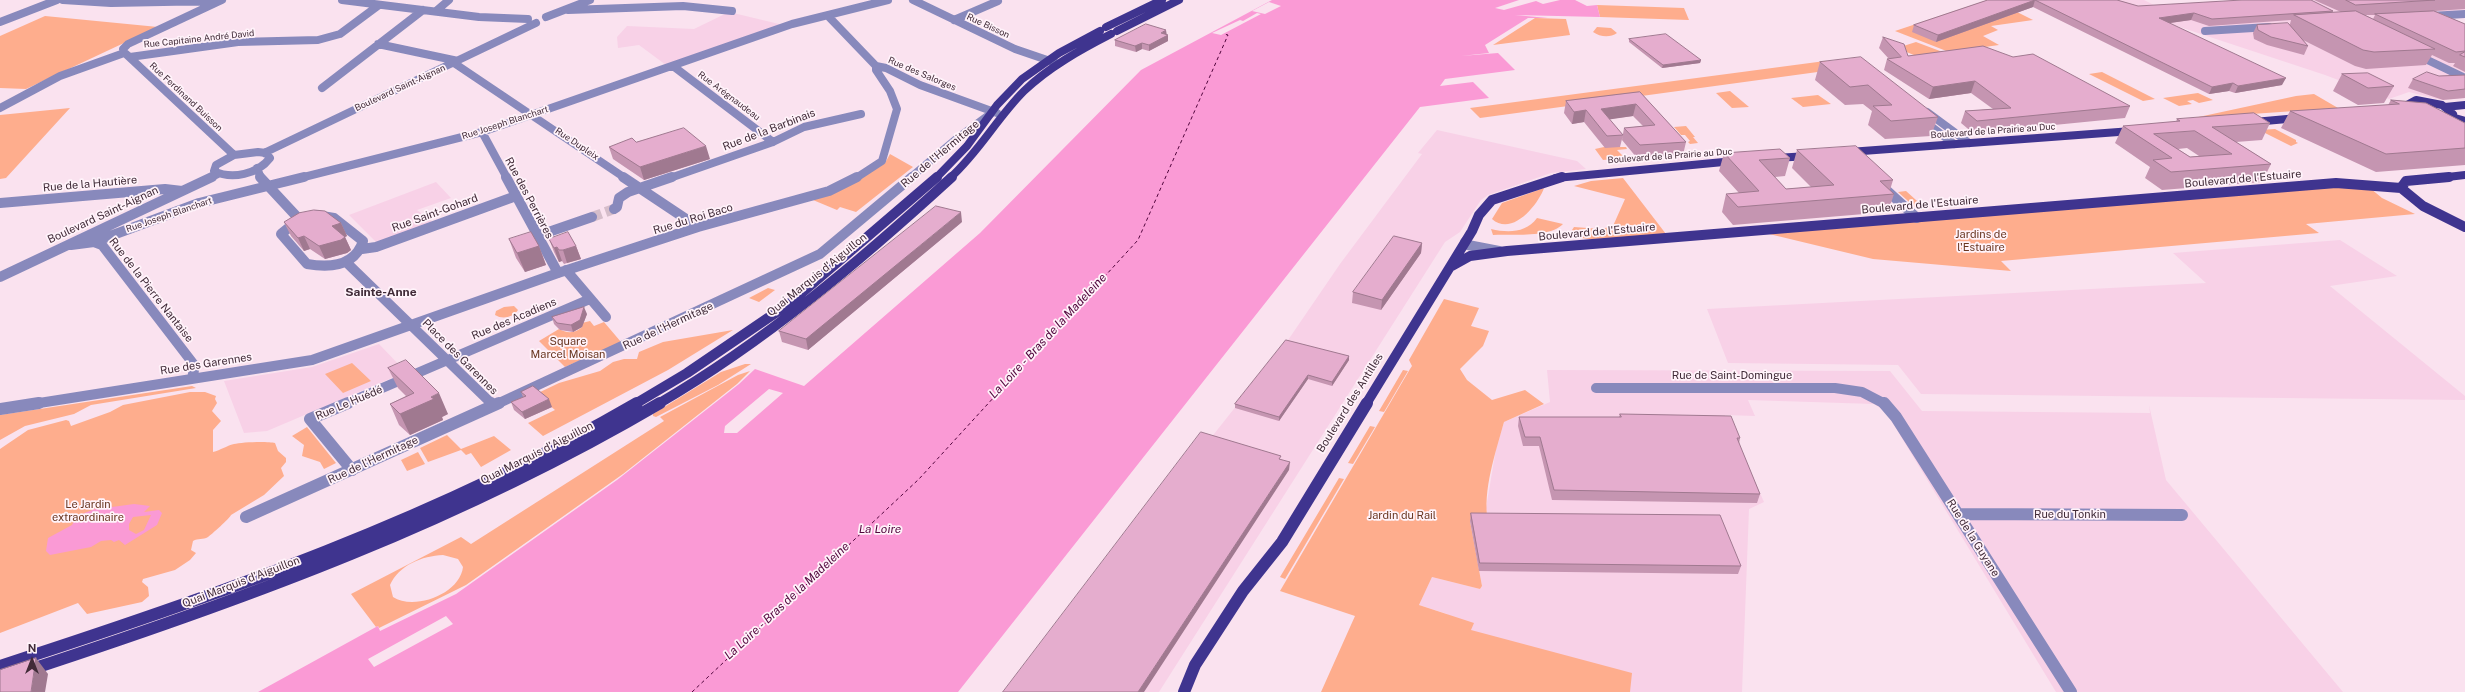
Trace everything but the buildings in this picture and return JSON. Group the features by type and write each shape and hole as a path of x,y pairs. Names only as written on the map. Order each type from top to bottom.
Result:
{"main road":[{"name":"Quai Marquis d'Aiguillon","path":"0,666 156,616 261,577 390,525 542,454 639,401 726,348 812,286 945,169 976,137 999,102 1055,53 1162,0"},
{"name":"Quai Marquis d'Aiguillon","path":"0,680 235,600 317,569 447,514 595,439 671,396 738,354 819,294 885,237 962,167 982,146 1004,115 1030,86 1057,64 1179,0"},
{"path":"2413,110 2407,105 2409,102 2427,101 2465,121"},
{"path":"2400,109 2413,110 2431,116 2448,112 2465,105"},
{"path":"2448,112 2465,115"},
{"path":"2244,122 2308,118"},
{"name":"Boulevard de la Prairie au Duc","path":"1844,153 2144,130"},
{"path":"1765,159 1816,155"},
{"name":"Boulevard de la Prairie au Duc","path":"1574,174 1743,161"},
{"name":"Boulevard des Antilles","path":"1184,692 1195,665 1243,590 1282,542 1479,215 1492,200 1547,180 1574,174"},
{"name":"Boulevard de l'Estuaire","path":"1446,271 1456,262 1470,256 1501,251 2336,183 2403,185 2465,174"},
{"path":"2403,185 2423,206 2465,227"},
{"path":"726,348 738,354"}],"street":[{"path":"0,22 57,0"},
{"path":"63,0 112,3 229,0"},
{"path":"127,55 123,49 128,44 221,0"},
{"path":"342,0 423,10 528,19 546,17 568,10 590,0"},
{"path":"436,11 449,0"},
{"name":"Rue Joseph Blanchart","path":"71,245 94,242 199,203 482,132 792,24 888,0"},
{"name":"Rue Bisson","path":"914,0 1015,49 1057,64"},
{"path":"954,20 998,1"},
{"name":"Rue Capitaine André David","path":"0,108 33,89 92,62 127,55 238,42 318,40 340,34 379,4"},
{"path":"568,10 683,6 732,11"},
{"path":"322,88 423,10"},
{"path":"2420,17 2465,14"},
{"name":"Rue des Salorges","path":"828,16 876,66 886,68 920,85 992,112 1004,115"},
{"path":"2428,16 2441,22"},
{"name":"Boulevard Saint-Aignan","path":"264,153 545,21 546,17"},
{"path":"528,19 528,23 536,24"},
{"path":"2205,31 2278,26"},
{"path":"378,44 456,62"},
{"path":"2411,52 2465,78"},
{"name":"Rue Ferdinand Buisson","path":"127,55 234,155"},
{"name":"Rue Dupleix","path":"456,62 698,228"},
{"name":"Rue Arégnaudeau","path":"673,66 773,142"},
{"name":"Rue du Roi Baco","path":"411,325 562,271 698,228 807,198 829,191 852,180 882,161 897,109 890,91 876,70 876,66"},
{"path":"1918,105 1969,143"},
{"name":"Rue de l'Hermitage","path":"246,517 493,406 820,254 955,140 992,112"},
{"name":"Rue de la Barbinais","path":"614,209 617,207 618,200 622,195 773,142 787,133 829,118 861,114"},
{"path":"1916,114 1954,144"},
{"name":"Rue des Perrières","path":"482,132 537,236 562,271 606,317"},
{"path":"251,152 264,153 268,155 269,159 257,168 236,174 218,174 214,170 215,166 234,155 251,152"},
{"path":"1844,153 1858,163"},
{"path":"257,168 259,176 299,219"},
{"name":"Boulevard Saint-Aignan","path":"20,267 71,245 218,174"},
{"path":"1875,179 1916,218"},
{"name":"Rue de la Hautière","path":"0,202 165,189 182,191"},
{"name":"Rue Saint-Gohard","path":"362,249 376,247 516,196"},
{"path":"316,215 334,218 363,241 362,249 346,262 321,266 307,264 281,234 299,219 316,215"},
{"path":"537,236 592,217"},
{"name":"Rue de la Pierre Nantaise","path":"94,242 102,245 195,366 192,378"},
{"path":"1464,242 1468,245 1501,251"},
{"name":"Place des Garennes","path":"346,262 448,360 493,406"},
{"path":"0,270 20,267"},
{"path":"0,277 20,267"},
{"name":"Rue des Acadiens","path":"448,360 590,299"},
{"name":"Rue des Garennes","path":"0,408 312,360 411,325"},
{"name":"Rue Le Huédé","path":"352,470 310,420 448,360"},
{"name":"Rue de Saint-Domingue","path":"1596,388 1836,388 1868,393"},
{"name":"Rue de la Guyane","path":"1868,393 1884,401 1890,408 1959,514 2071,692"},
{"name":"Rue du Tonkin","path":"1959,514 2182,515"}],"shaded area":[{"path":"2098,0 2144,0 2166,11 2294,0 2465,0 2465,10 2414,14 2465,37 2465,98 2441,100 2409,92 2389,99 2325,75"},
{"path":"729,12 779,24 779,26 666,65 639,45 618,48 617,37 627,26 694,29"},
{"path":"1437,130 1577,161 1586,169 1551,173 1488,195 1481,200 1460,232 1445,242 1159,692 1010,692 1286,343 1340,264 1422,154 1418,153"},
{"path":"436,182 451,198 417,210 435,224 378,244 349,215"},
{"path":"2340,240 2397,276 2330,286 2465,396 2465,400 1921,394 1898,365 1728,363 1707,309 2206,283 2173,253"},
{"path":"379,344 406,372 267,431 244,433 224,381 312,367"},
{"path":"1547,370 1890,371 1922,411 2150,413 2149,405 2166,480 2343,692 2056,692 1886,412 1874,404 1748,400 1755,416 1725,415 1764,502 1749,509 1742,692 1497,692 1447,614 1419,605 1432,577 1480,589 1482,586 1470,521 1488,521 1486,508 1496,449 1504,422 1550,402"}],"green space":[{"path":"1988,0 1993,0 2033,20 1991,26 1998,30 1983,36 1999,45 1949,52 1895,31"},
{"path":"1597,5 1684,8 1689,20 1600,17"},
{"path":"45,16 158,27 26,89 0,88 0,36"},
{"path":"1535,18 1566,19 1570,35 1493,45"},
{"path":"1597,27 1611,28 1617,33 1608,36 1599,35 1593,32"},
{"path":"1916,42 1948,54 1921,58 1897,48"},
{"path":"1825,61 1847,68 1480,118 1470,108"},
{"path":"2102,72 2155,99 2143,101 2089,74"},
{"path":"1730,91 1749,107 1732,108 1716,93"},
{"path":"2198,93 2213,100 2199,103 2193,100 2187,101 2192,104 2179,106 2163,98"},
{"path":"2314,94 2338,108 2194,118 2296,96"},
{"path":"1818,95 1831,104 1803,107 1791,98"},
{"path":"70,108 6,178 0,179 0,115"},
{"path":"1686,126 1698,143 1690,144 1688,142 1690,141 1685,135 1681,135 1674,127"},
{"path":"2275,129 2296,140 2298,143 2291,146 2259,130"},
{"path":"1604,147 1626,147 1627,149 1617,150 1623,156 1633,157 1603,160 1595,149"},
{"path":"890,154 913,167 856,212 840,207 837,210 813,200 885,163"},
{"path":"1623,178 1666,234 1596,240 1568,236 1574,227 1601,229 1613,226 1625,199 1574,186 1591,181"},
{"name":"Jardins de l'Estuaire","path":"2325,186 2370,188 2382,198 2415,214 2306,224 2319,233 2001,261 2011,271 1873,259 1765,233"},
{"path":"1544,188 1536,203 1516,222 1500,224 1492,219 1502,203"},
{"path":"1906,191 1926,209 1918,210 1898,192"},
{"path":"1537,218 1563,224 1549,231 1530,234 1493,235 1491,229 1516,231 1528,227"},
{"path":"768,288 775,290 759,302 749,298"},
{"name":"Jardin du Rail","path":"1444,299 1479,308 1471,326 1489,331 1483,346 1460,369 1467,380 1492,400 1525,390 1544,404 1504,422 1488,485 1488,521 1470,521 1482,586 1480,589 1432,577 1419,605 1474,623 1471,630 1632,673 1630,692 1321,692 1355,616 1280,591 1412,366 1409,360"},
{"path":"514,306 518,310 511,316 498,317 495,315 496,311 504,307"},
{"name":"Square Marcel Moisan","path":"590,321 594,326 604,322 621,342 565,367 539,341 559,329 568,332 576,331 582,327 582,323"},
{"path":"733,330 668,370 543,436 528,423 555,410 536,394 559,383 600,371 613,362 624,359 637,359 639,352 663,342"},
{"path":"352,363 371,381 343,393 325,374"},
{"path":"745,364 751,364 718,385 656,417 653,416 653,414 721,372"},
{"path":"1403,370 1408,371 1384,412 1379,411"},
{"path":"750,371 737,384 623,474 466,585 379,628 378,626 376,627 351,594 461,537 471,544 664,421 660,417 738,375","holes":["443,555 458,559 463,567 460,577 454,585 445,592 424,601 402,601 393,597 390,585 394,578 405,567 427,557"]},
{"path":"192,386 196,388 91,405 74,414 25,426 0,440 0,415"},
{"name":"Le Jardin extraordinaire","path":"190,392 205,392 216,396 215,399 217,403 212,411 221,421 213,430 213,452 237,443 275,443 278,451 286,458 286,462 281,468 284,476 264,495 231,515 208,537 193,541 191,550 196,553 190,560 175,570 143,579 142,582 148,587 149,596 142,602 87,614 78,603 0,633 0,449 28,430 66,420 69,421 71,426 110,412 123,405"},
{"path":"1370,426 1375,427 1353,464 1348,463"},
{"path":"307,427 336,463 324,469 320,462 302,456 304,445 292,436"},
{"path":"447,435 461,449 494,436 511,450 481,467 471,453 466,455 461,450 428,462 420,448"},
{"path":"418,452 425,464 407,471 401,460"},
{"path":"1339,478 1344,479 1285,579 1280,577"}],"water":[{"name":"La Loire","path":"1272,0 1575,0 1587,6 1597,5 1600,17 1515,15 1548,18 1528,18 1485,45 1489,53 1461,56 1498,53 1515,70 1445,79 1440,86 1473,82 1489,98 1420,107 958,692 258,692 378,626 380,631 456,594 617,480 739,384 755,369 804,386 980,233 1141,70"},
{"path":"110,503 112,507 134,504 150,506 144,512 159,510 162,513 157,525 125,545 119,540 114,542 111,540 101,541 91,547 50,555 46,551 48,538 72,525 77,516","holes":["151,515 144,530 136,534 129,530 129,524 133,517"]}],"pier":[{"path":"1519,0 1560,0 1543,4 1536,1 1504,10 1495,8"},
{"path":"1269,2 1281,6 1265,14 1252,11"},
{"path":"1257,13 1261,14 1221,35 1212,33 1240,20 1243,21"},
{"path":"769,389 783,393 737,433 724,433 725,426"},
{"path":"446,616 453,624 374,667 368,659"}],"ferry route":[{"path":"692,692 919,479 1138,240 1228,35 1224,34"}],"tunnel":[{"path":"592,217 614,209"}],"district":[{"name":"Sainte-Anne","path":"381,292"}],"water label":[{"name":"La Loire - Bras de la Madeleine","path":"1048,336"},
{"name":"La Loire - Bras de la Madeleine","path":"787,601"}]}
